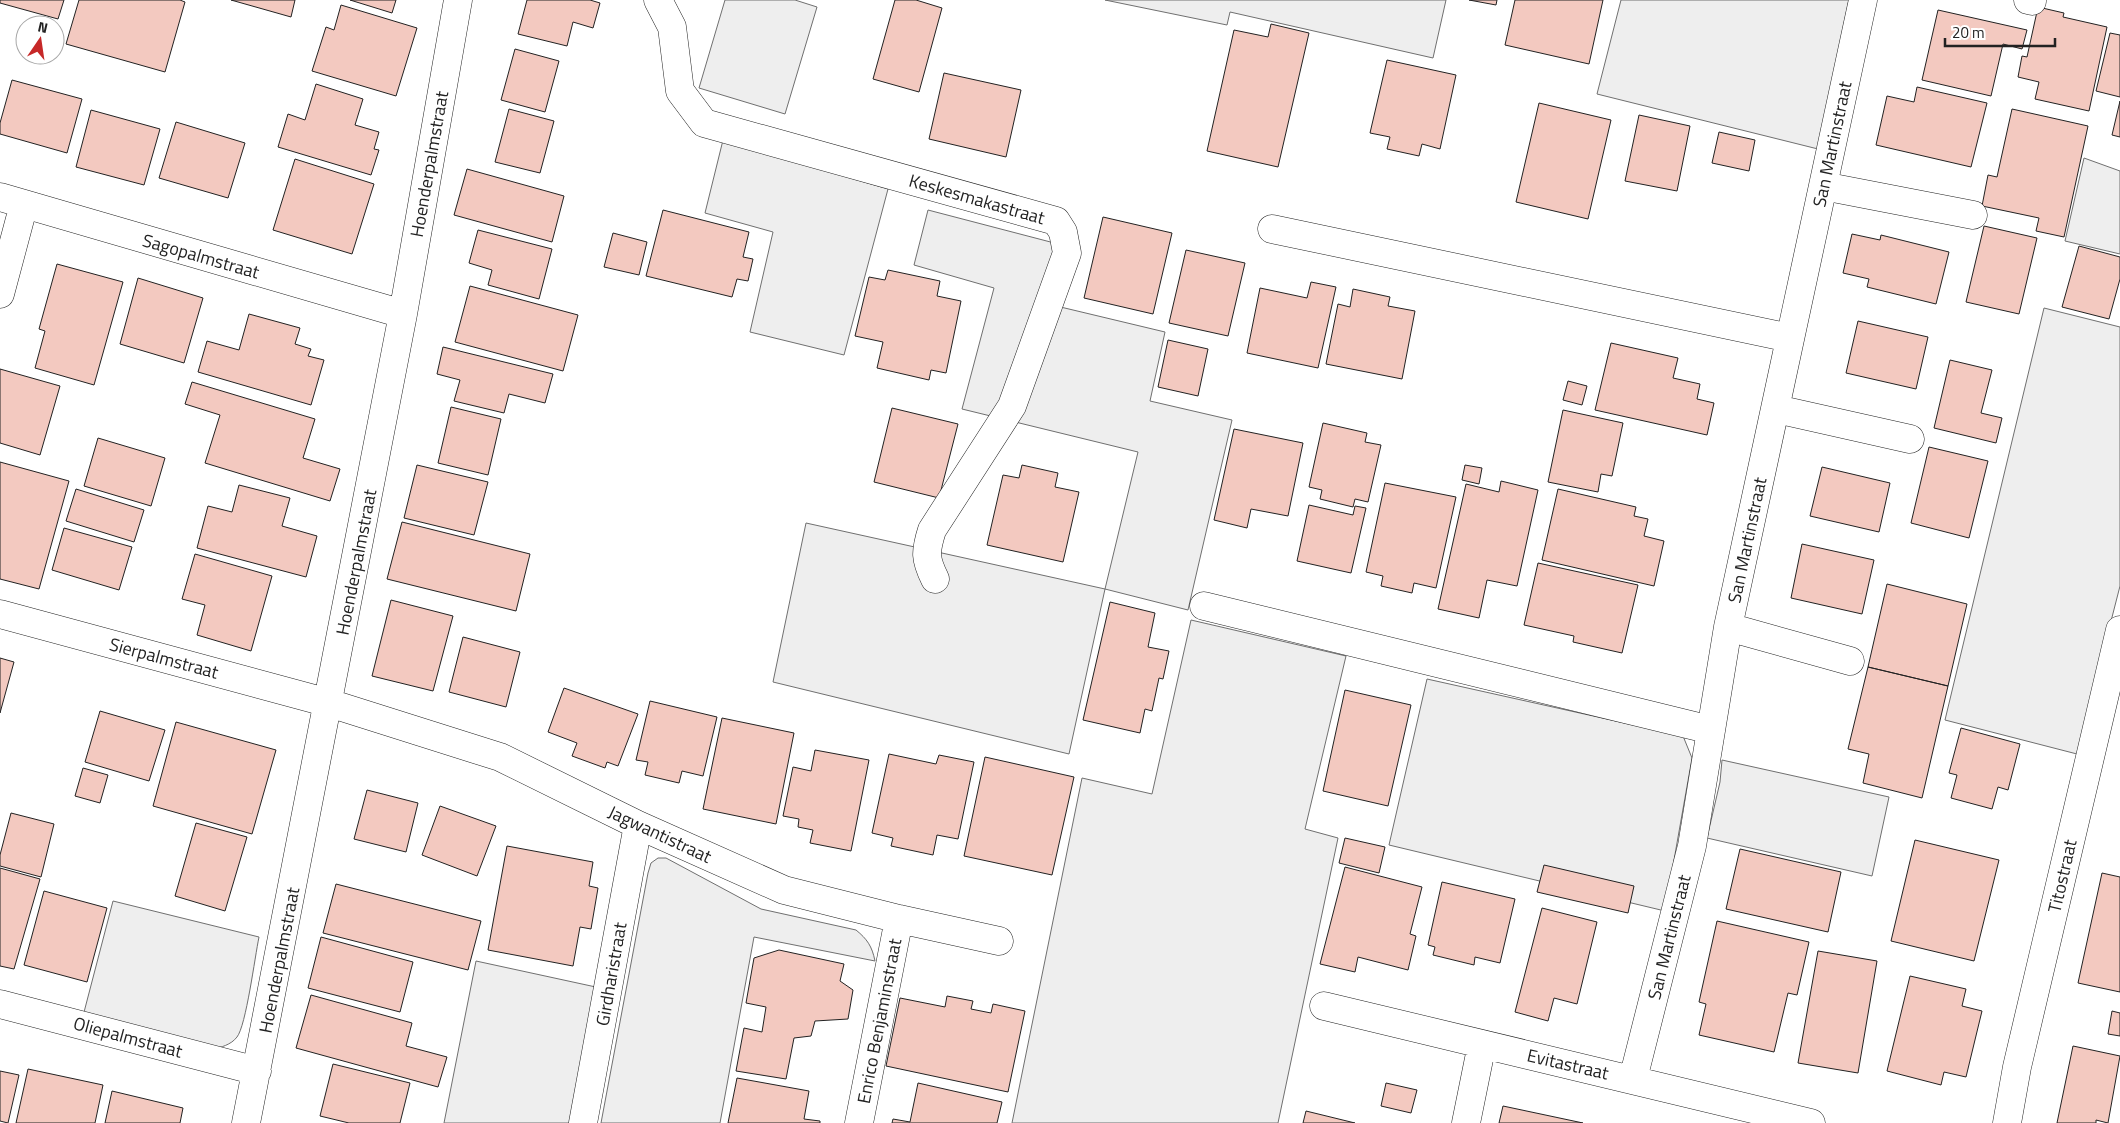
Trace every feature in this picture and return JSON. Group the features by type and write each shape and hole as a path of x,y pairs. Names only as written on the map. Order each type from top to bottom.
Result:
{"street":[{"name":"Hoenderpalmstraat","path":"246,1123 403,314 458,0"},
{"name":"Keskesmakastraat","path":"658,0 672,27 680,92 704,123 1056,221 1063,232 1067,253 1012,406 932,530 927,545 926,561 935,579"},
{"name":"San Martinstraat","path":"1633,1079 1692,846 1728,627 1863,0"},
{"path":"1823,186 1973,215"},
{"name":"Sagopalmstraat","path":"12,201 403,314"},
{"path":"0,294 12,201"},
{"path":"1272,229 1790,338"},
{"path":"1776,409 1910,439"},
{"path":"1204,606 1711,730"},
{"name":"Sierpalmstraat","path":"0,614 329,703"},
{"path":"1728,627 1850,661"},
{"name":"Titostraat","path":"2007,1123 2017,1067 2120,630"},
{"name":"Jagwantistraat","path":"329,703 500,757 638,825 784,890 899,919 999,940"},
{"name":"Girdharistraat","path":"583,1123 638,825"},
{"name":"Enrico Benjaminstraat","path":"859,1123 899,919"},
{"name":"Oliepalmstraat","path":"0,1004 257,1071"},
{"name":"Evitastraat","path":"1324,1006 1811,1123"},
{"path":"1466,1123 1482,1044"}],"shaded area":[{"path":"725,0 795,0 817,7 785,114 699,88"},
{"path":"1105,0 1446,0 1433,58 1230,12 1227,25"},
{"path":"1621,0 1849,0 1818,149 1597,94"},
{"path":"723,140 888,189 844,355 750,332 773,232 705,213"},
{"path":"2084,158 2120,171 2120,254 2065,241"},
{"path":"928,210 1062,245 1048,304 1165,332 1150,401 1232,420 1188,610 1105,589 1138,452 962,409 994,288 914,265"},
{"path":"2044,308 2120,327 2120,586 2077,754 1945,720"},
{"path":"806,523 1105,589 1069,754 773,682"},
{"path":"1191,620 1346,656 1305,829 1338,838 1278,1123 1012,1123 1082,778 1152,794"},
{"path":"1427,679 1683,736 1692,758 1665,911 1389,845"},
{"path":"1722,760 1889,797 1872,876 1707,838 1720,782"},
{"path":"658,858 666,858 761,909 856,930 869,943 874,956 875,961 754,937 720,1123 601,1123 648,873 651,863"},
{"path":"113,901 259,937 244,1019 235,1040 212,1050 83,1016"},
{"path":"476,961 605,989 580,1123 444,1123"}],"building":[{"path":"0,0 64,0 59,15 44,15 0,3"},
{"path":"79,0 180,0 185,2 165,72 66,44"},
{"path":"231,0 295,0 291,17"},
{"path":"350,0 396,0 392,13"},
{"path":"527,0 590,0 600,3 593,28 573,22 567,46 518,34"},
{"path":"895,0 916,0 942,8 919,92 873,79"},
{"path":"1469,0 1497,0 1496,5"},
{"path":"1515,0 1603,0 1589,64 1505,45"},
{"path":"341,5 417,28 396,96 312,71 326,27 334,30"},
{"path":"2038,7 2064,13 2063,17 2107,27 2089,111 2035,99 2039,82 2018,77 2022,56 2027,57"},
{"path":"1938,10 2027,30 2022,49 2003,44 1991,96 1922,80"},
{"path":"1271,24 1309,33 1278,167 1207,151 1234,30 1268,37"},
{"path":"2110,33 2120,35 2120,97 2096,91"},
{"path":"515,49 559,61 545,112 501,100"},
{"path":"1387,60 1456,75 1440,149 1422,144 1419,156 1387,149 1390,137 1370,133"},
{"path":"944,73 1021,90 1006,157 929,139"},
{"path":"12,80 82,99 67,153 0,134 0,123"},
{"path":"316,84 363,99 355,125 379,132 374,149 379,150 371,175 278,147 288,114 305,120"},
{"path":"1917,87 1987,103 1971,167 1876,145 1887,96 1914,102"},
{"path":"2120,101 2120,137 2112,135"},
{"path":"1539,103 1611,120 1588,219 1516,202"},
{"path":"509,109 554,121 540,173 495,162"},
{"path":"2012,109 2088,126 2064,237 2036,231 2039,218 1982,206 1988,175 1997,177"},
{"path":"91,110 160,129 144,185 76,167"},
{"path":"1639,115 1690,126 1677,191 1625,181"},
{"path":"176,122 245,143 228,198 159,178"},
{"path":"1719,132 1755,140 1749,171 1712,163"},
{"path":"295,159 374,184 352,254 273,230"},
{"path":"467,169 564,196 552,242 454,215"},
{"path":"663,210 749,232 743,257 753,259 748,281 737,279 732,297 646,276"},
{"path":"1103,217 1172,233 1153,314 1084,298"},
{"path":"1984,226 2037,238 2019,314 1966,302"},
{"path":"478,230 552,249 539,299 488,285 492,270 469,263"},
{"path":"613,233 647,242 639,275 604,267"},
{"path":"1852,234 1880,240 1881,235 1949,252 1936,304 1867,287 1869,279 1843,273"},
{"path":"2079,246 2120,257 2120,279 2109,319 2062,307"},
{"path":"1186,250 1245,263 1228,336 1169,323"},
{"path":"57,264 123,282 94,385 35,368 45,331 39,329"},
{"path":"888,270 940,281 937,296 961,301 946,373 931,370 929,380 877,368 883,342 855,336 869,277 885,280"},
{"path":"138,278 203,298 184,363 120,344"},
{"path":"1311,282 1336,287 1318,368 1247,353 1260,288 1307,298"},
{"path":"470,286 578,315 563,371 455,342"},
{"path":"1353,289 1390,297 1388,306 1415,311 1402,379 1326,364 1338,304 1350,307"},
{"path":"249,314 300,328 295,344 311,349 308,356 324,360 311,405 198,372 207,341 239,350"},
{"path":"1858,321 1928,337 1916,389 1846,373"},
{"path":"1168,340 1208,349 1198,396 1158,387"},
{"path":"1611,343 1678,358 1673,378 1700,384 1697,399 1714,403 1707,435 1595,410"},
{"path":"443,347 553,374 545,403 509,394 504,413 454,401 460,380 437,374"},
{"path":"1950,360 1992,370 1981,413 2002,418 1996,443 1934,428"},
{"path":"0,369 60,386 40,455 0,443"},
{"path":"1568,381 1587,386 1582,405 1563,400"},
{"path":"192,382 315,419 303,458 340,469 330,501 205,463 220,415 185,404"},
{"path":"451,407 501,419 488,475 438,463"},
{"path":"892,408 958,424 939,498 874,482"},
{"path":"1563,410 1623,423 1612,476 1601,474 1598,492 1548,482"},
{"path":"1323,423 1367,433 1365,442 1381,445 1368,502 1355,499 1353,507 1320,499 1322,490 1309,487"},
{"path":"1234,429 1303,443 1288,516 1251,509 1247,528 1214,520"},
{"path":"98,438 165,458 151,506 84,486"},
{"path":"1929,447 1988,461 1969,538 1911,523"},
{"path":"0,462 69,481 39,589 0,579"},
{"path":"417,465 488,482 474,535 404,518"},
{"path":"1022,465 1058,473 1055,487 1079,492 1063,562 987,545 1003,475 1019,478"},
{"path":"1465,465 1482,468 1479,484 1462,480"},
{"path":"1822,467 1890,483 1879,532 1810,516"},
{"path":"1501,481 1538,490 1517,586 1487,580 1479,618 1438,609 1466,484 1499,492"},
{"path":"1385,483 1456,497 1436,588 1414,583 1412,593 1381,586 1383,576 1366,572"},
{"path":"239,485 290,498 282,526 317,536 306,577 197,548 208,506 232,512"},
{"path":"76,489 144,510 134,542 66,521"},
{"path":"1558,489 1636,507 1634,516 1648,519 1644,536 1664,541 1654,586 1542,560"},
{"path":"1309,505 1353,515 1355,506 1366,508 1351,573 1297,561"},
{"path":"402,522 530,554 516,611 387,579"},
{"path":"64,528 132,547 119,590 52,570"},
{"path":"1802,544 1874,560 1862,614 1791,598"},
{"path":"195,554 272,576 251,651 197,635 205,605 182,599"},
{"path":"1538,563 1638,585 1622,653 1573,642 1574,636 1524,625"},
{"path":"1887,584 1967,604 1948,686 1868,667"},
{"path":"391,600 453,616 433,691 372,676"},
{"path":"1110,602 1155,613 1148,647 1169,651 1163,679 1159,678 1152,711 1145,709 1140,733 1083,720"},
{"path":"463,637 520,652 506,707 449,692"},
{"path":"0,658 14,662 0,713"},
{"path":"1868,667 1948,686 1922,798 1863,783 1869,754 1848,749"},
{"path":"564,688 638,714 618,766 607,762 605,768 572,756 577,743 548,732"},
{"path":"1345,690 1411,705 1388,806 1323,791"},
{"path":"650,701 717,717 703,776 682,771 679,783 645,775 648,762 636,760"},
{"path":"100,711 165,730 149,781 85,762"},
{"path":"722,718 794,733 776,824 703,809"},
{"path":"176,722 276,750 252,834 153,806"},
{"path":"1961,728 2020,744 2008,790 1998,787 1992,809 1951,798 1957,775 1949,773"},
{"path":"815,750 869,760 851,851 810,843 813,830 798,827 799,819 783,816 793,767 811,771"},
{"path":"889,754 936,764 939,755 974,762 958,839 937,835 933,855 891,846 893,838 872,833"},
{"path":"985,757 1074,777 1052,875 964,856"},
{"path":"83,768 108,775 100,803 75,796"},
{"path":"367,790 418,803 406,852 354,839"},
{"path":"440,806 496,826 477,876 422,855"},
{"path":"11,813 54,824 41,877 0,866 0,855"},
{"path":"196,823 247,837 225,911 175,896"},
{"path":"1345,838 1385,847 1379,873 1339,863"},
{"path":"1915,840 1999,860 1974,961 1891,941"},
{"path":"507,846 593,862 589,886 598,888 591,929 580,927 573,966 488,950"},
{"path":"1740,849 1841,872 1828,932 1726,909"},
{"path":"1544,865 1634,886 1628,913 1537,892"},
{"path":"1345,867 1422,887 1410,934 1416,936 1408,970 1358,957 1355,972 1320,964"},
{"path":"0,868 40,879 14,969 0,966"},
{"path":"2102,873 2120,877 2120,992 2078,983"},
{"path":"1442,882 1515,899 1500,963 1475,957 1474,965 1433,955 1435,947 1428,945"},
{"path":"336,884 481,921 468,970 323,933"},
{"path":"44,891 107,908 87,982 24,965"},
{"path":"1542,908 1597,922 1577,1004 1554,998 1548,1021 1515,1012"},
{"path":"1717,921 1809,942 1797,995 1788,993 1774,1052 1699,1035 1706,1004 1699,1002"},
{"path":"321,937 413,962 400,1012 308,988"},
{"path":"779,950 844,964 840,981 853,990 848,1019 815,1021 811,1036 794,1038 786,1079 736,1071 744,1028 762,1032 766,1007 746,1003 754,958"},
{"path":"1818,951 1877,961 1858,1073 1798,1063"},
{"path":"1910,976 1966,989 1962,1006 1982,1011 1966,1077 1944,1072 1941,1085 1887,1071"},
{"path":"311,995 412,1023 406,1046 447,1057 438,1087 296,1048"},
{"path":"947,996 973,1001 971,1009 991,1013 993,1004 1025,1011 1008,1092 886,1066 900,998 945,1007"},
{"path":"2112,1011 2120,1013 2120,1036 2108,1034"},
{"path":"2073,1046 2120,1056 2108,1123 2096,1120 2096,1123 2057,1123"},
{"path":"333,1064 410,1083 400,1123 349,1123 320,1116"},
{"path":"28,1069 103,1085 95,1123 16,1123"},
{"path":"0,1071 19,1075 8,1123 0,1121"},
{"path":"737,1078 809,1091 804,1119 820,1121 820,1123 728,1123"},
{"path":"918,1083 1002,1102 997,1123 892,1123 893,1119 910,1122"},
{"path":"1386,1083 1417,1090 1411,1113 1381,1106"},
{"path":"112,1091 183,1108 180,1123 105,1123"},
{"path":"1503,1106 1583,1123 1499,1123"},
{"path":"1306,1111 1355,1123 1303,1123"}]}
